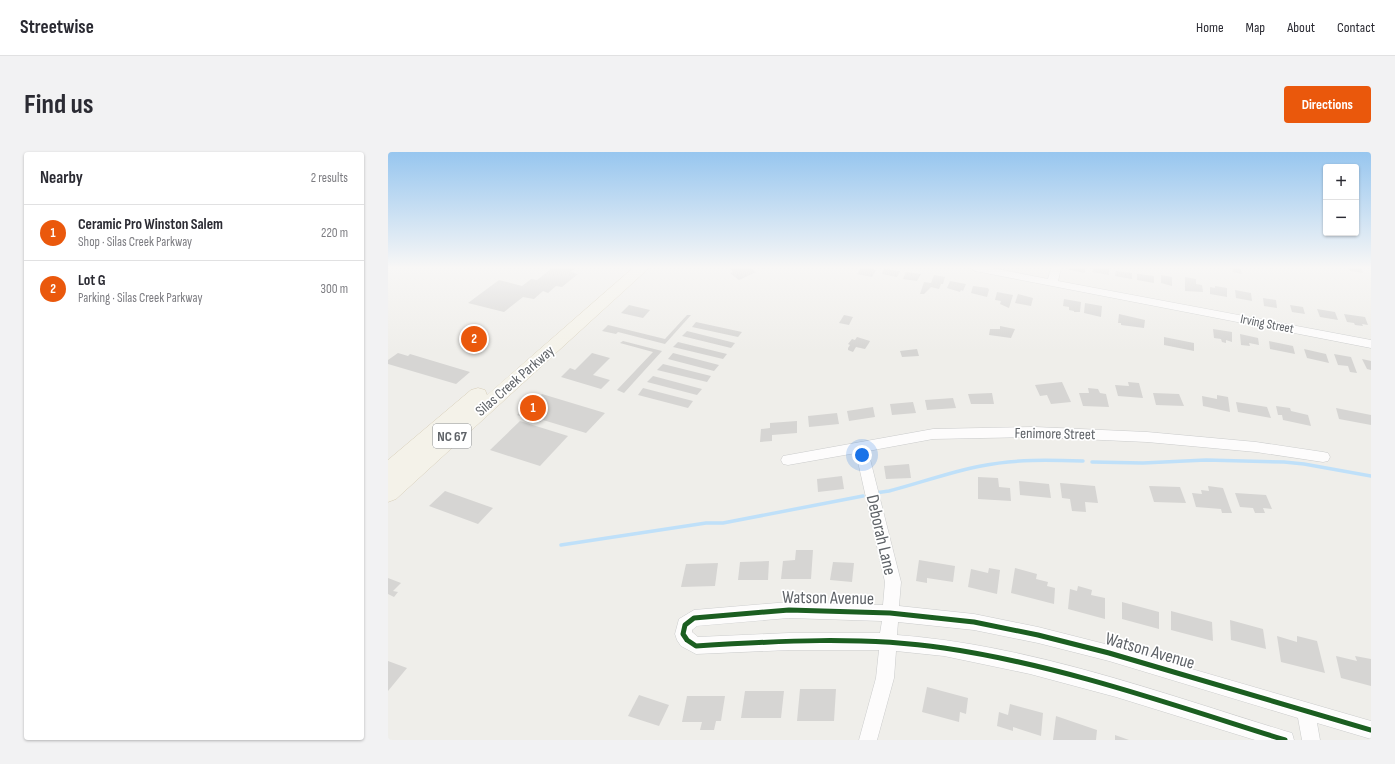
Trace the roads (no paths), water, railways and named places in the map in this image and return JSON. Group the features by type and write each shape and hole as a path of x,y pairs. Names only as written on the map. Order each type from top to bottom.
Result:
{"main road":[{"name":"Silas Creek Parkway","path":"388,472 593,295"},
{"name":"Silas Creek Parkway","path":"388,493 611,295"},
{"path":"409,474 418,458 515,373 515,371 510,368"}],"street":[{"name":"Irving Street","path":"1117,295 1371,344"},
{"name":"Fenimore Street","path":"788,460 933,434 1035,432 1153,438 1256,447 1323,457"},
{"name":"Deborah Lane","path":"861,448 892,582 889,643 885,678 868,740"},
{"name":"Watson Avenue","path":"1285,740 1059,672 943,648 889,643 807,640 696,646 687,640 683,634 685,625 694,618 789,610 890,613 974,622 1038,635 1109,653 1371,730"},
{"path":"1306,711 1311,740"}],"waterway":[{"path":"875,493 889,491 958,471 1006,462 1032,460 1083,461"},
{"path":"1092,462 1143,463 1206,460 1284,462 1304,464 1371,476"},
{"path":"561,545 706,523 723,523 863,496"}],"place":[{"name":"Lot G","path":"474,339"},
{"name":"Ceramic Pro Winston Salem","path":"533,408"}]}
